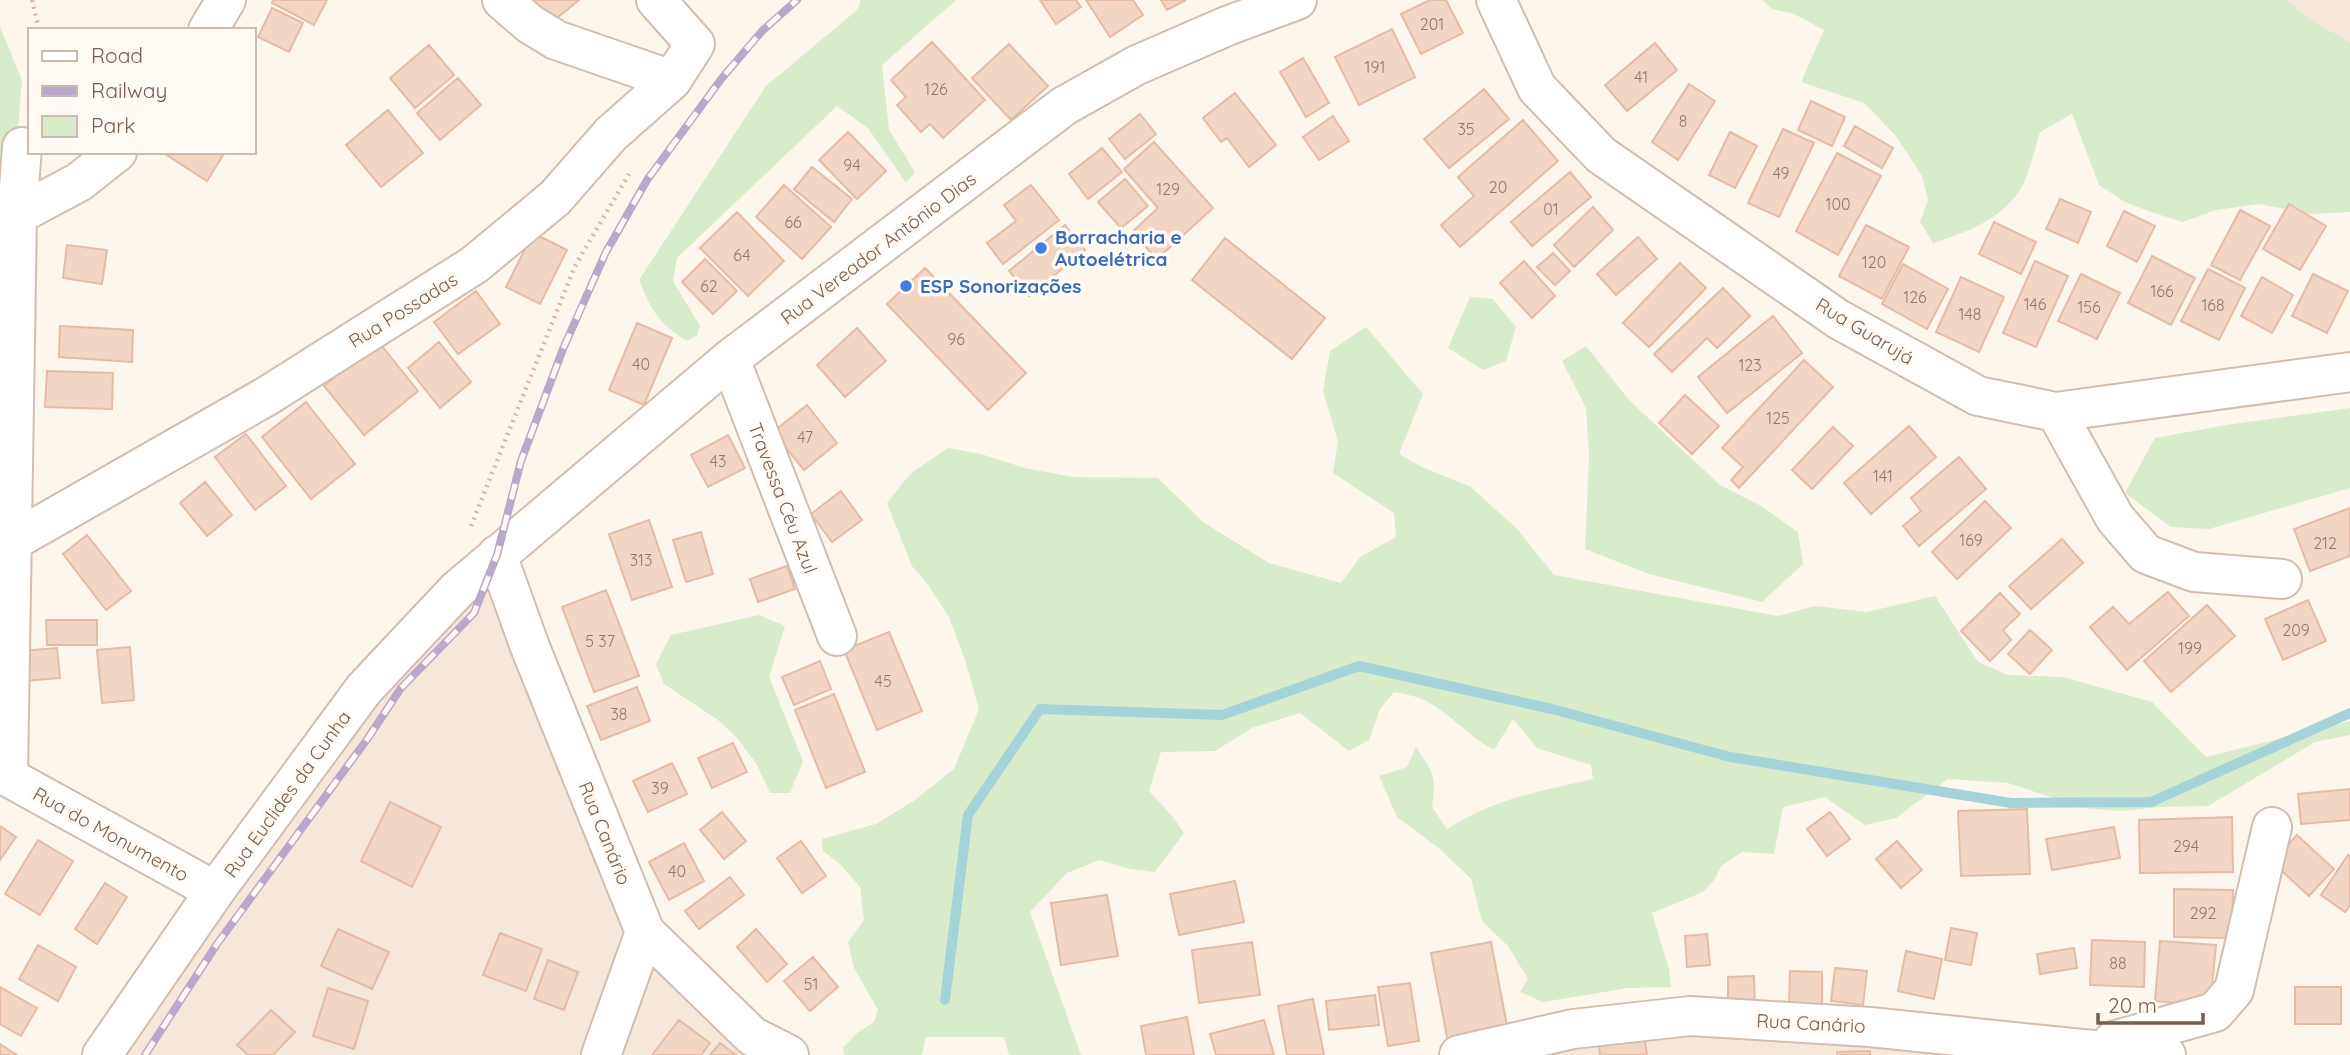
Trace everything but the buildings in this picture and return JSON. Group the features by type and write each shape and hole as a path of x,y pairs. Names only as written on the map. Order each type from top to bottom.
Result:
{"street":[{"path":"209,28 226,0"},
{"path":"502,0 530,24 556,40 672,80"},
{"name":"Rua Possadas","path":"11,542 267,396 474,265 555,198 611,134 672,80 695,44 656,0"},
{"name":"Rua Vereador Antônio Dias","path":"497,555 730,359 1064,106 1137,65 1227,26 1297,0"},
{"name":"Rua Guarujá","path":"1496,0 1537,88 1601,155 1838,318 1978,396 2056,412 2350,372"},
{"name":"Rua do Monumento","path":"22,147 17,215 4,775 215,891"},
{"path":"17,215 79,182 114,154"},
{"name":"Travessa Céu Azul","path":"730,359 837,636"},
{"path":"2056,412 2115,518 2146,554 2194,572 2282,579"},
{"name":"Rua Euclides da Cunha","path":"102,1055 215,891 364,689 457,590 497,555"},
{"name":"Rua Canário","path":"497,555 530,647 645,932 752,1036 789,1055"},
{"path":"2082,1049 2215,1012 2234,990 2272,827"},
{"path":"601,1055 645,932"},
{"name":"Rua Canário","path":"1459,1055 1573,1029 1690,1016 1870,1027 2166,1055"}],"path":[{"path":"32,0 39,28"},
{"path":"466,535 489,485 537,357 575,266 632,168"}],"shaded area":[{"path":"2234,0 2350,0 2350,85"},
{"path":"497,555 645,932 789,1055 102,1055 215,891"},
{"path":"1573,1029 2166,1055 1459,1055"}],"green space":[{"path":"861,0 956,0 882,65 889,130 915,172 906,183 868,128 837,106 677,258 673,281 700,326 697,335 687,341 669,329 657,315 639,280 766,86 857,10"},
{"path":"1762,0 2286,0 2312,21 2350,42 2350,212 2311,214 2259,204 2216,210 2183,222 2151,212 2125,202 2099,185 2072,114 2040,132 2027,175 2020,189 2001,211 1975,227 1933,243 1920,222 1928,200 1922,176 1896,136 1864,103 1801,82 1824,30 1794,14 1772,9"},
{"path":"0,27 22,80 15,165 3,169 0,165"},
{"path":"1470,297 1493,299 1516,327 1506,361 1483,370 1448,348"},
{"path":"1366,327 1423,394 1399,454 1420,466 1471,487 1518,530 1554,575 1778,616 1815,606 1867,612 1935,596 1978,662 2008,675 2063,677 2152,702 2206,757 2350,721 2350,735 2315,742 2208,806 2120,811 2084,808 2008,783 1948,779 1896,818 1865,825 1825,797 1783,807 1774,854 1742,852 1721,866 1715,879 1703,892 1652,913 1669,969 1671,987 1628,988 1543,1002 1520,992 1528,979 1508,946 1482,921 1471,879 1440,849 1397,817 1379,776 1407,767 1416,747 1432,775 1432,807 1447,829 1500,803 1593,779 1591,765 1537,748 1513,719 1494,750 1426,701 1394,692 1380,709 1369,740 1349,751 1300,713 1252,728 1215,751 1161,752 1149,791 1184,833 1155,872 1130,869 1099,860 1067,873 1030,912 1081,1055 1009,1055 1004,1037 926,1037 922,1055 844,1055 843,1048 857,1033 874,1022 878,1010 854,968 848,942 864,920 860,887 840,864 823,851 822,839 876,824 915,800 954,769 979,709 949,617 912,566 887,503 910,474 948,448 1073,477 1158,478 1203,522 1269,563 1341,583 1360,557 1396,537 1394,513 1333,473 1338,441 1323,391 1330,351"},
{"path":"1586,346 1629,400 1720,485 1761,506 1798,532 1803,564 1762,602 1649,574 1585,549 1589,456 1586,408 1562,361"},
{"path":"2350,408 2350,488 2209,529 2171,527 2125,493 2155,438"},
{"path":"759,615 785,626 769,677 803,761 790,793 770,793 756,763 736,737 718,720 664,684 656,664 671,635"}],"waterway":[{"path":"945,1000 968,815 1040,709 1222,715 1359,666 1552,709 1730,757 2011,803 2151,802 2350,713"}],"railway":[{"path":"145,1055 217,944 368,738 401,688 474,613 497,555 521,461 563,349 606,252 647,180 722,78 762,31 797,0"}],"place":[{"name":"Borracharia e Autoelétrica","path":"1041,248"},
{"name":"ESP Sonorizações","path":"906,286"}]}
